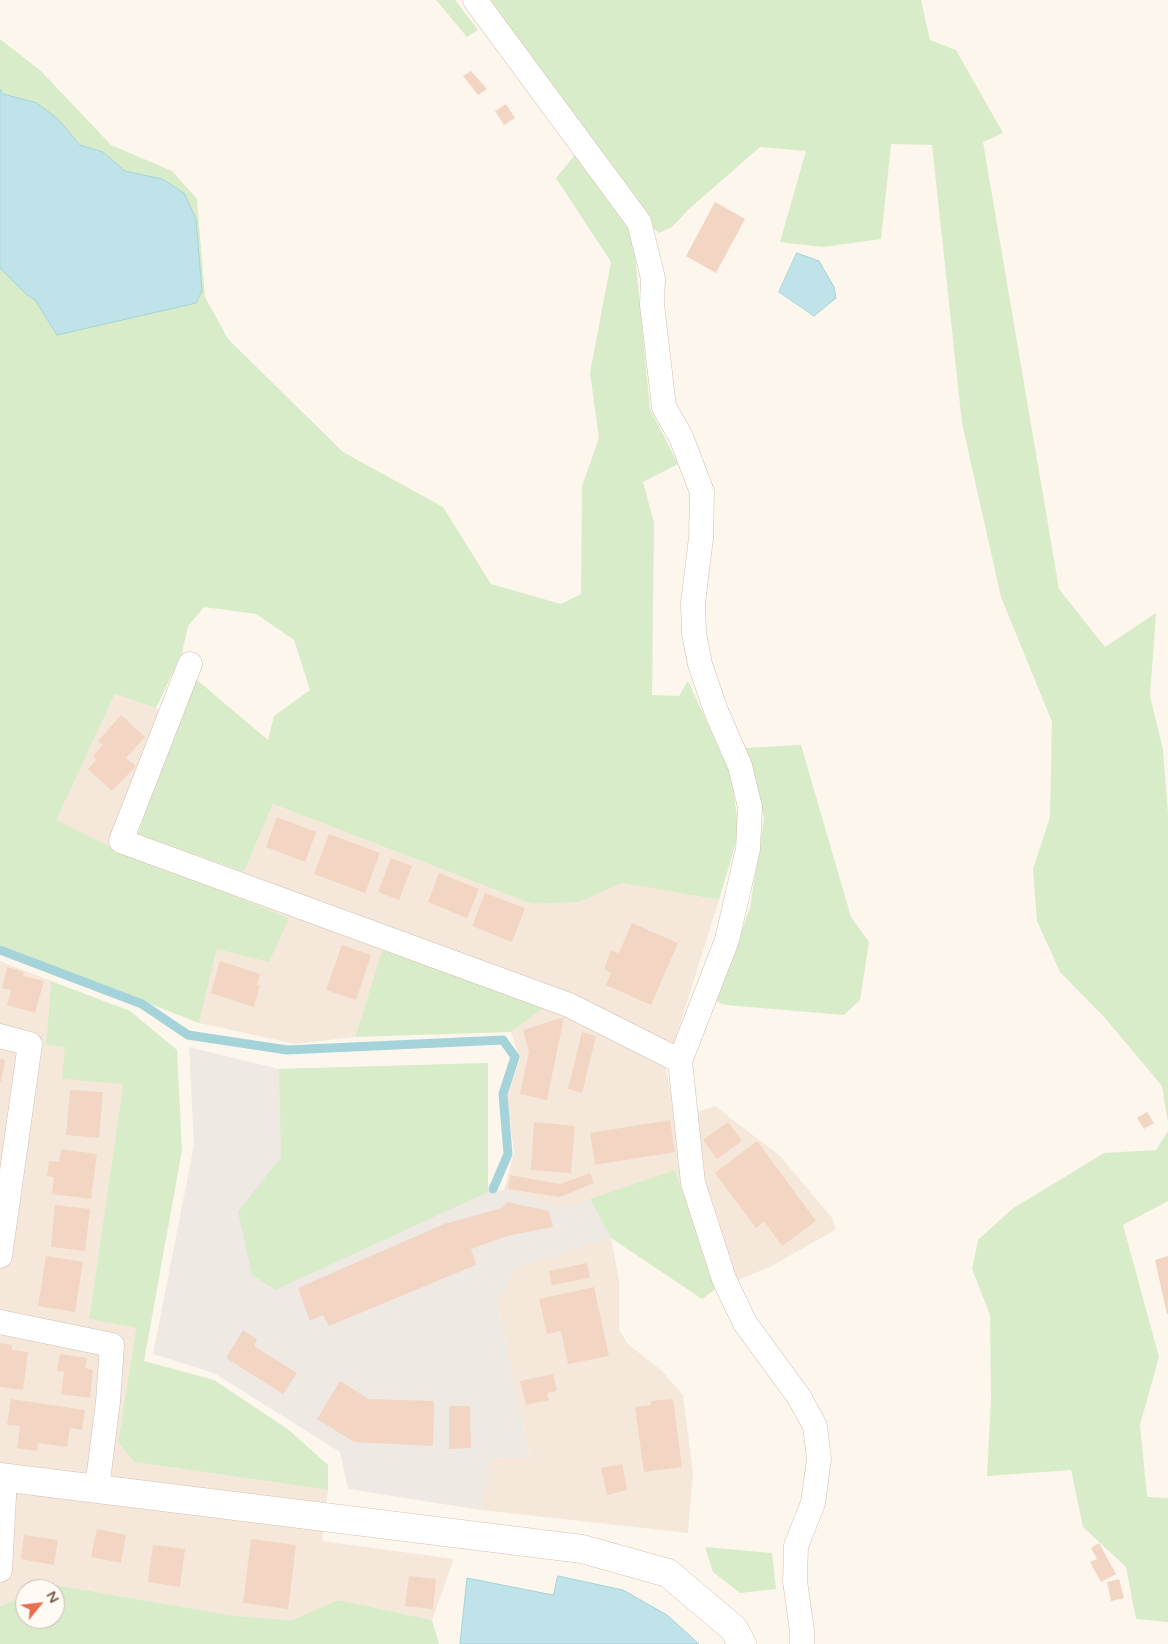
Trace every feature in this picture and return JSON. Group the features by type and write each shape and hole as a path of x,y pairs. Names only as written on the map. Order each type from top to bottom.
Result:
{"street":[{"path":"475,0 639,222 653,278 652,304 664,408 681,437 702,492 701,538 694,603 694,632 700,664 740,766 750,807 748,849 727,940 680,1061 694,1183 724,1279 745,1323 799,1397 815,1426 819,1459 813,1503 796,1546 795,1581 802,1644"},
{"path":"190,664 121,841 570,1005 680,1061"},
{"path":"0,1036 30,1044 5,1177 0,1256"},
{"path":"0,1322 112,1345 108,1402 97,1488"},
{"path":"0,1570 2,1478 582,1548 668,1573 734,1630 742,1644"}],"shaded area":[{"path":"115,694 156,708 176,722 138,834 244,872 273,804 532,904 580,902 622,883 719,900 666,1069 676,1119 715,1106 780,1156 833,1219 835,1230 770,1267 717,1288 675,1170 567,1208 504,1190 514,1152 507,1098 520,1059 511,1032 545,1006 384,950 355,1037 295,1044 199,1023 217,949 289,918 111,847 55,820"},
{"path":"0,961 51,981 46,1045 65,1047 123,1084 89,1319 136,1328 118,1442 134,1462 328,1490 322,1541 454,1559 432,1620 338,1600 292,1620 235,1616 65,1587 65,1579 15,1579 15,1601 0,1606"},
{"path":"189,1047 279,1069 488,1063 488,1191 504,1190 567,1208 590,1199 611,1238 516,1268 497,1302 530,1457 491,1459 481,1510 348,1489 340,1452 214,1373 153,1354 194,1145"},
{"path":"611,1238 619,1280 619,1330 628,1344 662,1371 683,1395 693,1472 688,1533 481,1510 491,1459 530,1457 497,1302 516,1268"}],"green space":[{"path":"436,0 455,0 478,30 467,37"},
{"path":"489,0 921,0 930,40 956,50 1003,133 983,142 1059,589 1105,647 1156,613 1150,696 1163,750 1168,814 1168,1123 1162,1086 1105,1018 1060,972 1037,921 1033,869 1050,817 1052,722 1001,597 962,423 932,145 891,144 881,239 823,247 780,242 806,151 760,147 689,209 672,227 659,233 650,226"},
{"path":"0,39 41,71 111,145 172,171 197,199 205,297 228,339 343,452 443,507 491,584 561,604 581,594 582,486 599,438 590,373 611,262 556,178 575,155 633,235 650,409 678,464 643,482 654,523 652,695 679,696 688,681 731,775 739,832 719,900 622,883 580,902 532,904 273,804 244,872 138,834 176,722 197,680 268,740 274,716 310,690 294,640 256,614 204,607 188,626 182,653 156,708 115,694 56,820 111,847 289,918 269,962 217,949 199,1023 0,945 0,254 162,179 125,171 103,152 80,145 58,119 3,94 0,89"},
{"path":"801,745 851,917 869,942 860,1000 844,1015 726,1005 715,1001 750,908 764,818 745,748"},
{"path":"383,949 546,1006 511,1032 355,1037"},
{"path":"51,981 130,1011 177,1050 182,1150 144,1361 214,1380 289,1430 328,1465 328,1490 134,1462 118,1442 136,1328 89,1319 123,1084 62,1079 65,1047 46,1045"},
{"path":"488,1063 488,1192 275,1290 252,1275 238,1212 281,1157 279,1069"},
{"path":"1168,1131 1168,1201 1123,1225 1159,1357 1140,1425 1147,1497 1168,1498 1168,1622 1136,1619 1126,1567 1083,1527 1071,1470 987,1476 991,1399 990,1315 972,1269 978,1240 1012,1209 1104,1153 1156,1150"},
{"path":"675,1170 717,1288 702,1299 611,1238 590,1199"},
{"path":"705,1547 772,1553 776,1589 740,1593 713,1572"},
{"path":"65,1587 235,1616 292,1620 338,1600 432,1620 439,1644 0,1644 0,1606 15,1601 15,1629 65,1629"}],"water":[{"path":"0,89 3,94 37,103 58,119 80,145 103,152 125,171 162,179 184,193 196,219 202,291 196,303 57,335 35,300 27,295 0,268"},
{"path":"797,253 819,261 834,287 836,298 814,316 779,292"},
{"path":"558,1576 623,1590 667,1615 699,1644 460,1644 467,1578 553,1595"}],"building":[{"path":"471,71 487,89 478,95 463,76"},
{"path":"506,104 515,118 504,125 495,111"},
{"path":"715,202 745,219 716,273 686,256"},
{"path":"121,715 145,737 126,758 136,766 112,791 88,769 97,759 93,756 103,745 98,741"},
{"path":"277,817 316,832 305,862 266,847"},
{"path":"329,834 380,853 365,893 314,874"},
{"path":"391,858 412,866 399,900 378,892"},
{"path":"439,873 479,889 467,918 428,902"},
{"path":"485,893 525,908 512,942 472,926"},
{"path":"632,923 678,943 651,1005 606,985 611,973 604,969 611,951 619,953"},
{"path":"342,945 371,955 356,1000 326,990"},
{"path":"220,961 260,974 257,985 260,985 254,1007 211,993"},
{"path":"7,967 24,972 23,976 44,981 35,1013 7,1005 11,990 2,988"},
{"path":"564,1017 547,1100 520,1094 529,1051 523,1030"},
{"path":"582,1032 596,1036 582,1093 568,1089"},
{"path":"0,1059 5,1060 1,1082 0,1082"},
{"path":"70,1090 103,1092 99,1138 66,1135"},
{"path":"1147,1112 1154,1123 1144,1129 1137,1118"},
{"path":"670,1120 675,1152 595,1165 590,1133"},
{"path":"534,1122 575,1126 571,1173 531,1170"},
{"path":"728,1122 742,1141 717,1159 703,1140"},
{"path":"757,1141 816,1221 782,1246 764,1221 756,1228 715,1173"},
{"path":"61,1149 97,1154 91,1199 52,1194 54,1177 47,1176 49,1161 59,1162"},
{"path":"590,1173 594,1183 560,1197 508,1189 510,1175 560,1184"},
{"path":"507,1202 549,1211 553,1227 507,1236 471,1249 476,1265 329,1326 323,1315 310,1321 298,1288 444,1224 502,1208"},
{"path":"55,1205 90,1209 85,1251 51,1247"},
{"path":"46,1256 83,1262 75,1312 38,1306"},
{"path":"1168,1256 1168,1314 1167,1314 1155,1260"},
{"path":"587,1263 590,1278 552,1285 549,1271"},
{"path":"594,1287 609,1356 568,1364 561,1331 547,1334 539,1299"},
{"path":"243,1330 257,1339 254,1346 297,1373 283,1394 226,1358"},
{"path":"0,1343 12,1345 12,1350 28,1352 23,1390 0,1387"},
{"path":"60,1354 87,1358 85,1368 93,1370 90,1398 61,1394 64,1372 57,1371"},
{"path":"553,1374 557,1391 547,1393 549,1400 526,1405 520,1381"},
{"path":"340,1381 369,1399 434,1401 433,1446 354,1442 317,1419"},
{"path":"11,1399 85,1410 82,1430 70,1428 67,1447 38,1443 37,1451 17,1448 20,1426 7,1425"},
{"path":"673,1399 682,1467 644,1472 635,1407 651,1405 651,1401"},
{"path":"449,1406 470,1406 471,1448 449,1449"},
{"path":"622,1464 627,1490 607,1495 601,1468"},
{"path":"97,1529 126,1535 121,1563 91,1557"},
{"path":"24,1535 58,1540 54,1565 21,1559"},
{"path":"251,1539 296,1545 288,1609 243,1603"},
{"path":"1099,1543 1116,1574 1101,1582 1090,1562 1097,1559 1091,1548"},
{"path":"153,1545 185,1549 180,1587 148,1582"},
{"path":"409,1576 436,1579 433,1609 405,1606"},
{"path":"1119,1579 1124,1598 1111,1601 1107,1582"}],"waterway":[{"path":"0,950 142,1004 188,1035 287,1050 503,1040 515,1057 503,1094 508,1154 493,1189"}]}
